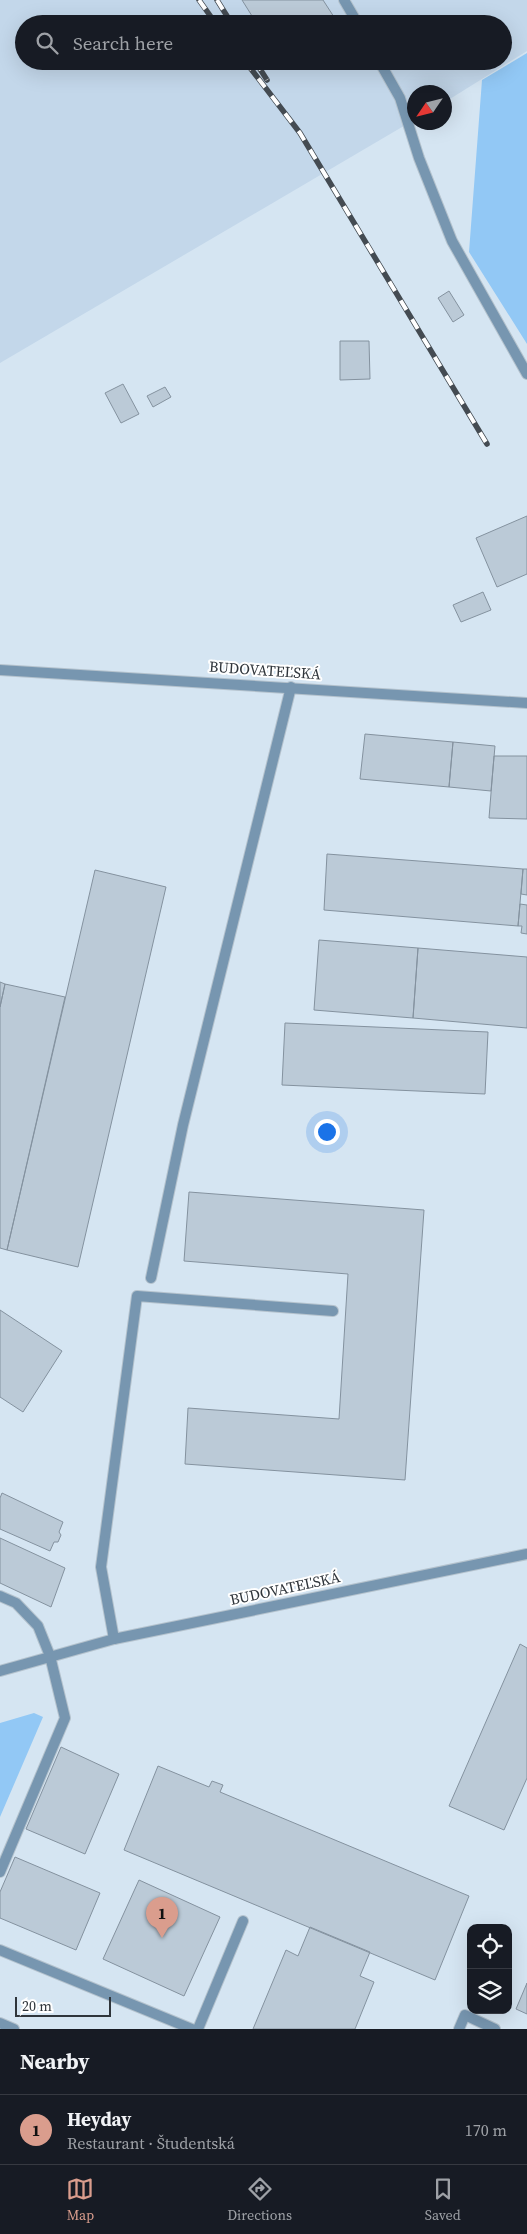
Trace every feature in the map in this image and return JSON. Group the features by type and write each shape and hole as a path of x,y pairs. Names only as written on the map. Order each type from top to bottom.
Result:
{"street":[{"path":"344,0 353,15"},
{"path":"384,70 400,98 420,158 452,241 527,374"},
{"name":"BUDOVATEĽSKÁ","path":"0,670 292,687 527,704"},
{"path":"151,1278 182,1125 292,687"},
{"path":"114,1638 101,1567 137,1296 333,1311"},
{"name":"BUDOVATEĽSKÁ","path":"0,1671 114,1638 527,1554"},
{"path":"0,1596 16,1603 38,1626 50,1656 65,1718 0,1872"},
{"path":"198,2029 243,1920"},
{"path":"0,1950 192,2029"},
{"path":"459,2029 466,2015 495,2029"},
{"path":"0,2023 14,2029"}],"shaded area":[{"path":"0,0 527,0 527,51 512,60 512,15 15,15 15,70 496,70 452,98 452,85 407,85 407,124 0,363"},
{"path":"527,53 527,344 469,252 482,80 499,70 512,70 512,62"},
{"path":"34,1713 43,1717 0,1817 0,1723"}],"building":[{"path":"242,0 323,0 333,15 251,15"},
{"path":"449,291 464,315 453,322 438,298"},
{"path":"340,341 369,341 370,379 340,380"},
{"path":"123,384 139,414 121,423 105,393"},
{"path":"165,387 171,397 153,407 147,396"},
{"path":"527,516 527,574 497,587 476,538"},
{"path":"483,592 491,610 461,622 453,605"},
{"path":"365,734 453,742 449,787 360,779"},
{"path":"453,742 495,746 491,791 449,787"},
{"path":"494,756 527,756 527,819 489,818"},
{"path":"327,854 523,869 518,926 324,910"},
{"path":"523,869 527,869 527,895 521,894"},
{"path":"95,870 166,887 78,1267 7,1250"},
{"path":"520,904 527,905 527,934 521,933 522,926 518,926"},
{"path":"319,940 418,948 413,1018 314,1010"},
{"path":"418,948 527,957 527,1028 413,1018"},
{"path":"0,982 5,984 0,1007"},
{"path":"5,984 65,997 7,1250 0,1248 0,1007"},
{"path":"285,1023 488,1032 485,1094 282,1085"},
{"path":"189,1192 424,1210 405,1480 185,1464 188,1408 339,1419 348,1274 184,1261"},
{"path":"0,1310 62,1351 23,1412 0,1397"},
{"path":"2,1493 63,1522 58,1542 54,1542 50,1551 0,1529 0,1498"},
{"path":"0,1538 65,1568 51,1607 0,1583"},
{"path":"520,1644 527,1648 527,1778 504,1830 449,1806"},
{"path":"61,1747 119,1774 85,1854 26,1829"},
{"path":"158,1766 209,1787 212,1781 223,1785 220,1792 469,1896 435,1980 124,1850"},
{"path":"15,1857 100,1893 76,1950 0,1918 0,1892"},
{"path":"139,1880 220,1917 184,1996 103,1959"},
{"path":"310,1927 370,1952 360,1976 374,1982 355,2029 253,2029 286,1950 298,1956"},
{"path":"527,1983 527,2014 516,2009"}],"railway":[{"path":"199,0 210,15"},
{"path":"217,0 226,15"},
{"path":"252,70 300,133 487,444"},
{"path":"261,70 267,80"}],"place":[{"name":"Heyday","path":"162,1938"}]}
